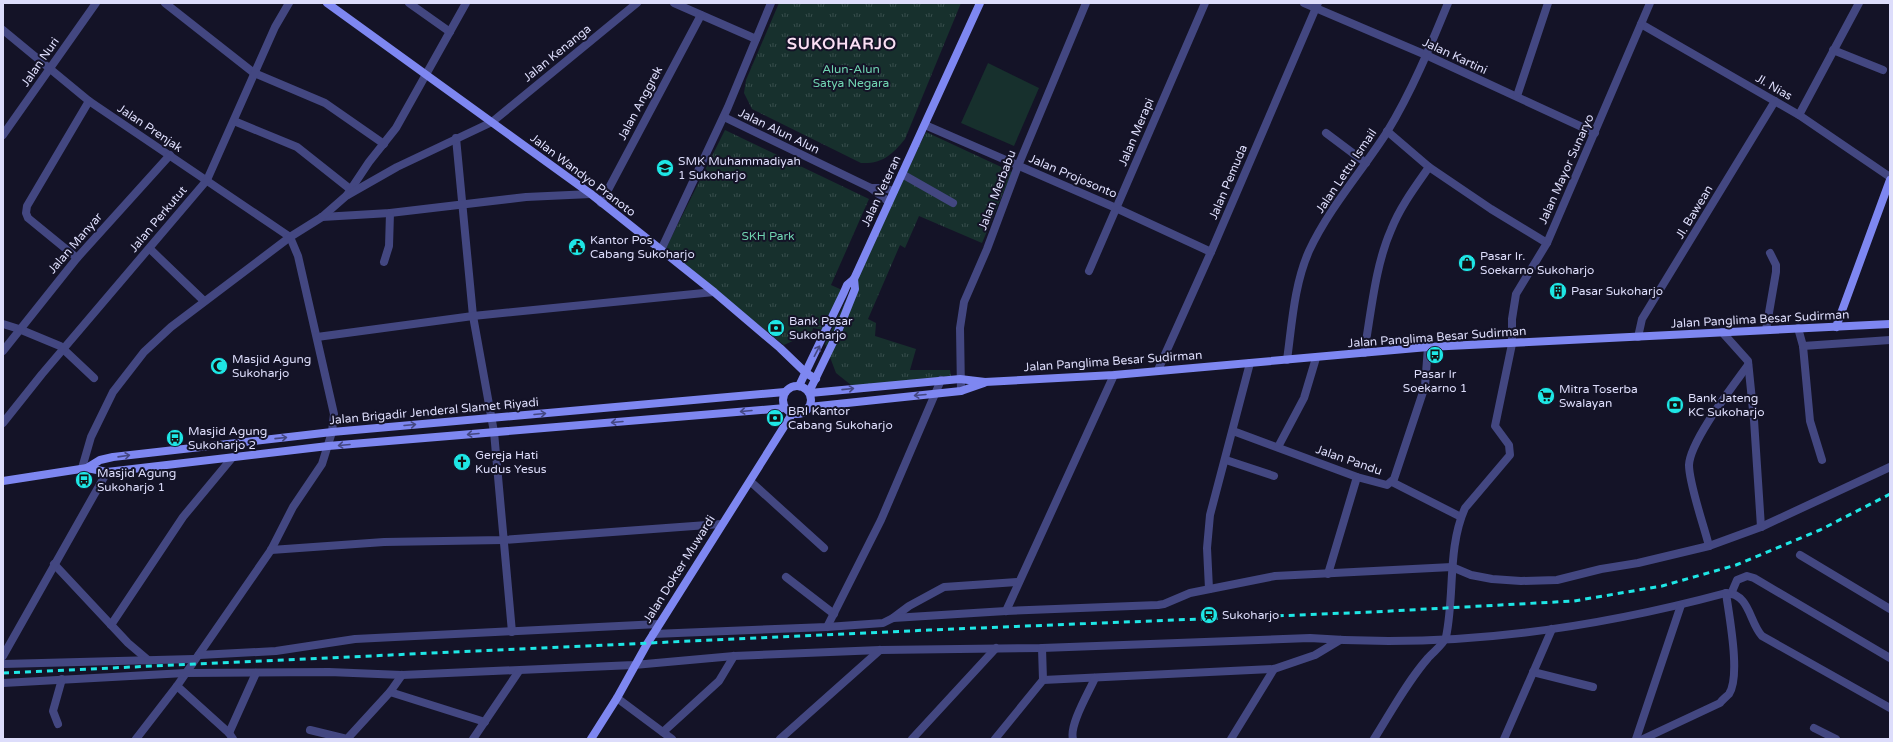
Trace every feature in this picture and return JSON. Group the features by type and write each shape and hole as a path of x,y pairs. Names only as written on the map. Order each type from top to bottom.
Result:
{"main road":[{"name":"Jalan Veteran","path":"800,386 844,292 854,279 980,3"},
{"name":"Jalan Wandyo Pranoto","path":"332,5 591,194 714,292 785,352 806,373 816,379"},
{"path":"1836,326 1890,178"},
{"path":"809,393 800,386 791,387 785,392 783,400 785,408 792,414 800,414 809,407 811,402 809,393 837,334 855,288 854,279"},
{"name":"Jalan Panglima Besar Sudirman","path":"809,393 941,380 960,379 985,382 1114,375 1428,347 1890,324"},
{"name":"Jalan Panglima Besar Sudirman","path":"809,407 961,391 985,382"},
{"name":"Jalan Brigadir Jenderal Slamet Riyadi","path":"3,481 85,468 100,460 113,457 332,432 785,392"},
{"name":"Jalan Brigadir Jenderal Slamet Riyadi","path":"85,468 107,472 328,446 785,408"},
{"name":"Jalan Dokter Muwardi","path":"591,739 617,698 634,665 659,624 792,414"},
{"path":"430,424 431,437"}],"street":[{"name":"Jalan Nuri","path":"3,135 96,3"},
{"path":"165,3 254,73 325,103 384,144"},
{"name":"Jalan Perkutut","path":"3,423 42,374 150,249 207,180 275,27 289,3"},
{"path":"409,3 450,32"},
{"path":"85,468 91,437 113,392 155,342 171,327 204,301 290,237 322,217 348,192 396,128 466,3"},
{"name":"Jalan Kenanga","path":"348,192 456,138 492,122 637,3"},
{"path":"674,3 756,39"},
{"name":"Jalan Alun Alun","path":"771,3 724,117 871,188 883,188 894,191"},
{"name":"Jalan Merbabu","path":"961,391 960,328 964,302 987,249 1018,166 1086,3"},
{"name":"Jalan Merapi","path":"1089,270 1205,3"},
{"name":"Jalan Kartini","path":"1304,3 1317,6 1596,133"},
{"name":"Jalan Lettu Ismail","path":"1287,360 1297,293 1309,252 1324,224 1387,132 1405,101 1448,3"},
{"path":"1517,96 1548,3"},
{"name":"Jalan Mayor Sunaryo","path":"1446,639 1452,567 1461,517 1465,508 1510,455 1509,445 1495,426 1512,344 1512,319 1516,294 1547,243 1562,206 1596,133 1650,3"},
{"path":"1799,115 1858,3"},
{"name":"Jalan Pemuda","path":"1158,370 1211,252 1317,6"},
{"name":"Jalan Anggrek","path":"601,203 701,15"},
{"name":"Jl. Nias","path":"1641,24 1799,115 1890,178"},
{"name":"Jalan Prenjak","path":"3,30 89,101 290,237"},
{"path":"1834,50 1883,70"},
{"path":"77,258 28,218 26,213 27,206 34,193 89,101"},
{"name":"Jl. Bawean","path":"1638,337 1642,319 1775,101"},
{"path":"662,250 724,117"},
{"path":"234,121 297,147 348,192"},
{"name":"Jalan Projosonto","path":"925,125 1116,208 1211,252"},
{"path":"1326,132 1366,163"},
{"path":"1387,132 1429,167 1491,210 1547,243"},
{"path":"456,138 472,316 494,432 512,632"},
{"name":"Jalan Manyar","path":"3,351 19,328 77,258 170,155"},
{"path":"1364,353 1376,284 1390,230 1405,202 1429,167"},
{"path":"902,174 953,203"},
{"path":"871,188 889,202"},
{"path":"322,217 390,213 526,197 591,194"},
{"path":"384,262 389,246 390,213"},
{"path":"136,739 177,686 270,550 293,507 322,464 328,446 332,432 334,414 298,256 290,237"},
{"path":"150,249 204,301"},
{"path":"1766,330 1776,272 1776,265 1770,253"},
{"path":"317,337 472,316 714,292"},
{"path":"3,324 19,328 50,341 64,350 94,378"},
{"path":"1798,328 1803,346 1810,421 1822,460"},
{"path":"1722,332 1748,363 1754,420 1761,527"},
{"path":"1803,346 1890,340"},
{"name":"Jalan Pandu","path":"1233,431 1357,477 1387,485 1392,482 1424,392 1428,372 1428,347"},
{"path":"1278,447 1304,398 1316,358"},
{"path":"1209,589 1207,532 1250,363"},
{"path":"1709,546 1689,466 1692,454 1709,424 1748,363"},
{"path":"1006,611 1114,375"},
{"path":"827,626 881,520 941,380"},
{"path":"111,625 183,517 232,458"},
{"path":"1226,460 1274,476"},
{"path":"893,618 1006,611 1158,605 1190,593 1275,576 1452,567 1471,575 1492,579 1522,581 1557,580 1709,546 1761,527 1890,467"},
{"path":"3,656 107,472"},
{"path":"1328,574 1357,477"},
{"path":"750,482 824,548"},
{"path":"1392,482 1461,517"},
{"path":"270,550 384,542 503,540 721,524"},
{"path":"1800,555 1890,609"},
{"path":"54,564 128,643 148,660"},
{"path":"1643,739 1720,703 1729,694 1732,685 1734,663 1728,594 1737,580 1747,576 1754,578 1890,658"},
{"path":"786,577 834,614"},
{"path":"653,634 883,623 893,618 909,606 944,587 1018,582"},
{"path":"3,683 185,673 329,672 402,675 519,671 634,665 734,656 880,650 1042,648 1310,638 1340,640 1446,639 1552,629 1681,605 1728,594 1743,601 1747,606 1754,626 1762,636 1890,708"},
{"path":"1636,739 1681,605"},
{"path":"3,664 148,660 276,651 354,638 512,632 659,624"},
{"path":"1504,739 1552,629"},
{"path":"1310,638 1319,645 1315,655"},
{"path":"1374,739 1422,665 1446,639"},
{"path":"1043,680 1274,669 1315,655 1340,640"},
{"path":"912,739 996,648"},
{"path":"996,739 1043,680 1042,648"},
{"path":"780,739 880,650"},
{"path":"617,698 668,737 719,681 734,656"},
{"path":"1231,739 1274,669"},
{"path":"473,739 519,671"},
{"path":"1533,672 1593,687"},
{"path":"177,686 231,736 256,673"},
{"path":"310,730 348,739 390,692 402,675"},
{"path":"1073,739 1072,733 1074,724 1095,678"},
{"path":"58,724 53,711 62,679"},
{"path":"390,692 485,722"},
{"path":"1814,728 1836,739"}],"green space":[{"name":"Alun-Alun Satya Negara","path":"779,3 961,3 905,139 891,154 875,162 861,163 752,109 744,93 746,80"},
{"path":"988,63 1039,88 1014,146 961,123"},
{"name":"SKH Park","path":"725,130 869,199 831,285 842,290 822,330 813,328 812,332 784,345 664,252"},
{"path":"926,132 1012,172 982,243 919,216 905,248 900,245 868,319 876,323 875,336 916,349 910,370 950,370 952,383 856,389 836,373 825,344"}],"railway":[{"path":"3,673 929,630 1372,612 1574,601 1662,586 1736,565 1820,530 1890,494"}],"place":[{"name":"SMK Muhammadiyah 1 Sukoharjo","path":"665,168"},
{"name":"Kantor Pos Cabang Sukoharjo","path":"577,247"},
{"name":"Pasar Ir. Soekarno Sukoharjo","path":"1467,263"},
{"name":"Pasar Sukoharjo","path":"1558,291"},
{"name":"Bank Pasar Sukoharjo","path":"776,328"},
{"name":"Pasar Ir Soekarno 1","path":"1435,355"},
{"name":"Masjid Agung Sukoharjo","path":"219,366"},
{"name":"Mitra Toserba Swalayan","path":"1546,396"},
{"name":"Bank Jateng KC Sukoharjo","path":"1675,405"},
{"name":"BRI Kantor Cabang Sukoharjo","path":"775,418"},
{"name":"Masjid Agung Sukoharjo 2","path":"175,438"},
{"name":"Gereja Hati Kudus Yesus","path":"462,462"},
{"name":"Masjid Agung Sukoharjo 1","path":"84,480"},
{"name":"Sukoharjo","path":"1209,615"}],"district":[{"name":"SUKOHARJO","path":"842,44"}]}
